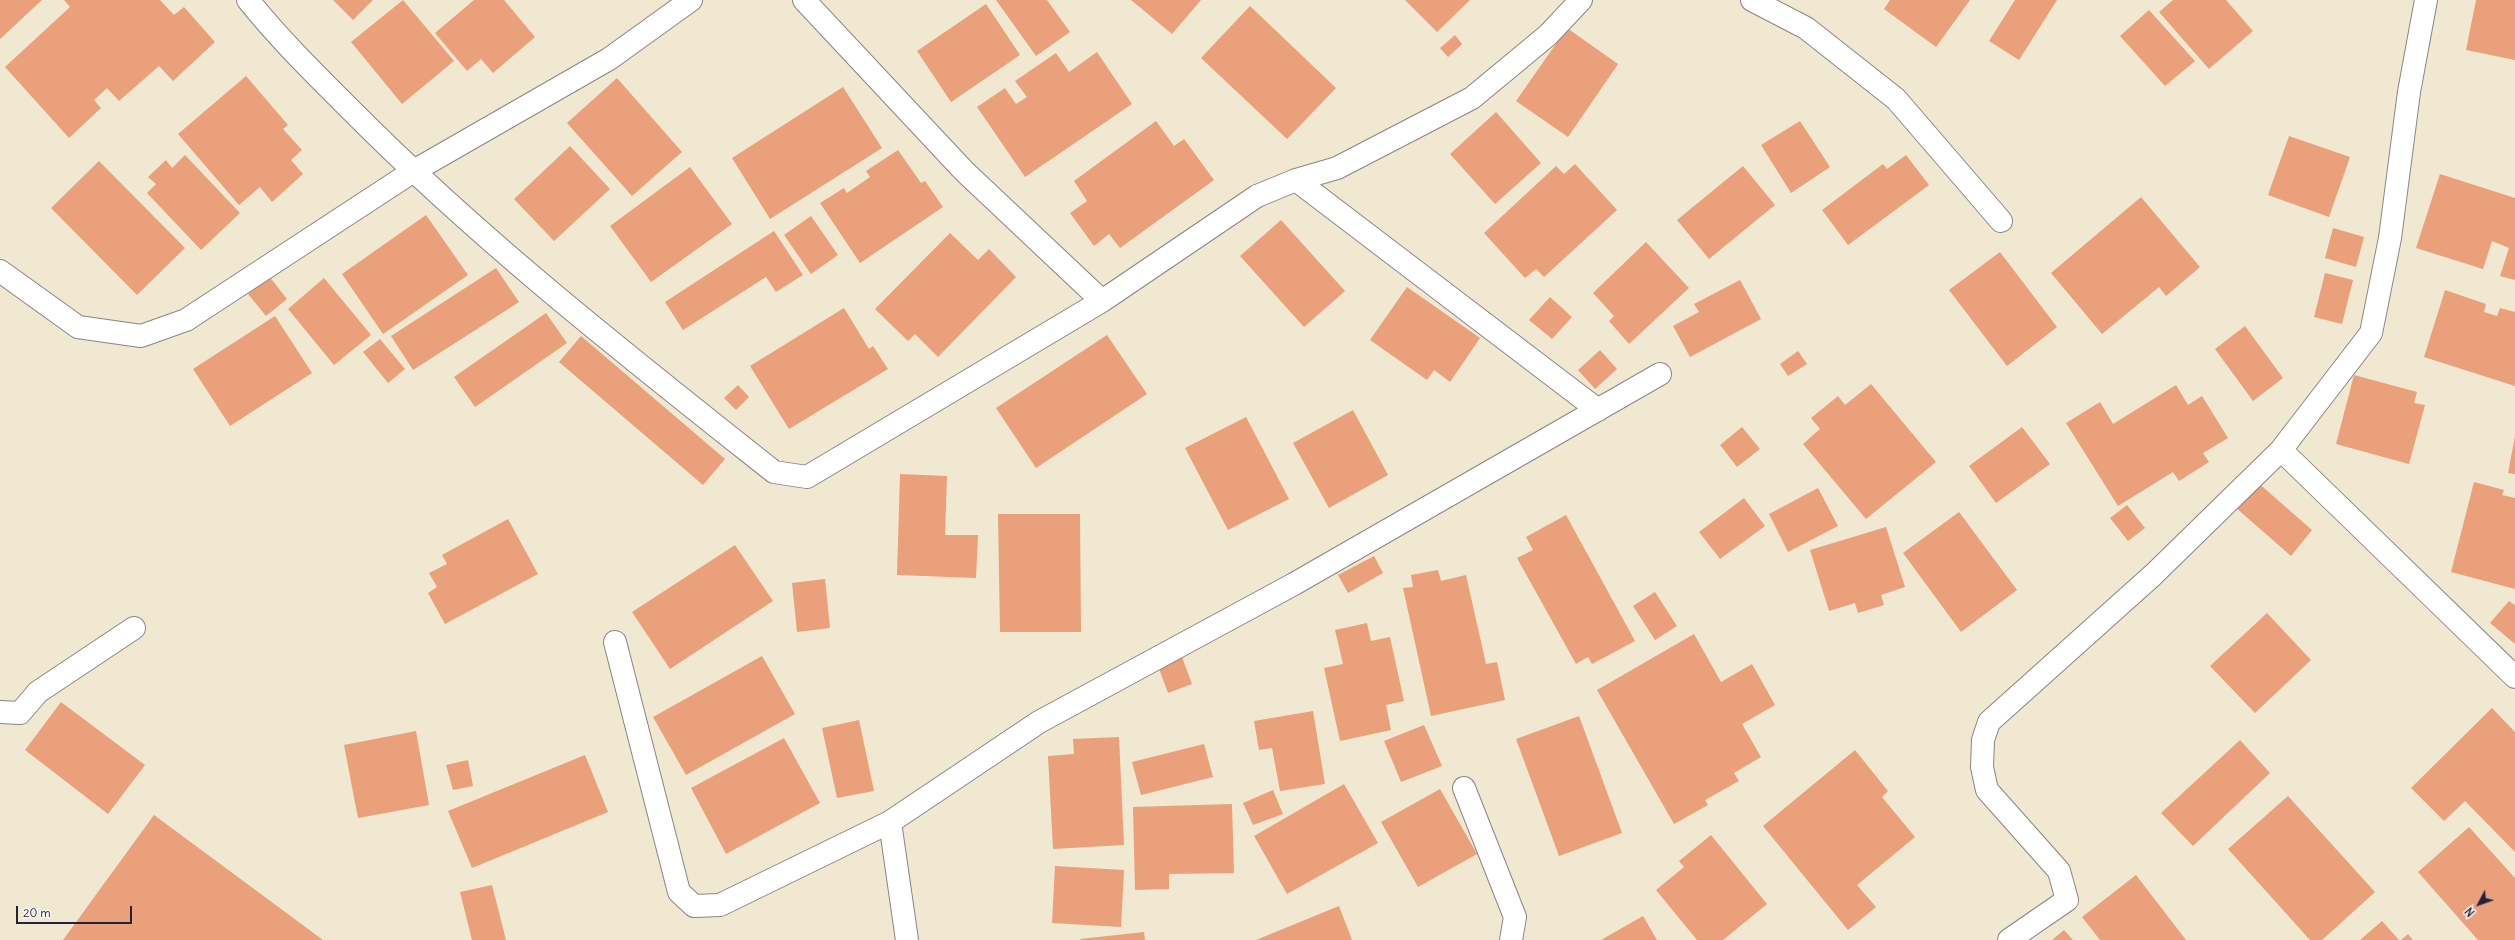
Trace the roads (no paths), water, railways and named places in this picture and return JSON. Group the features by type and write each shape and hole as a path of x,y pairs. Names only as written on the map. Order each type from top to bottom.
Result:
{"street":[{"path":"248,0 275,33 412,172 606,339 774,472 807,477 1102,301 1257,196 1296,180 1337,168 1472,98 1548,35 1581,0"},
{"path":"0,271 78,327 141,336 186,320 412,172 609,59 691,0"},
{"path":"804,0 964,171 1102,301"},
{"path":"1752,0 1806,28 1896,100 2001,221"},
{"path":"2009,940 2067,900 2059,871 1986,790 1982,767 1983,740 1989,722 2153,575 2281,450 2371,333 2390,238 2409,92 2426,0"},
{"path":"1296,180 1598,410"},
{"path":"615,642 679,892 694,906 720,905 890,822 1039,722 1294,584 1660,374"},
{"path":"2281,450 2515,677"},
{"path":"0,712 20,713 38,692 134,628"},
{"path":"1464,788 1515,917 1511,940"},
{"path":"890,822 907,940"}]}
